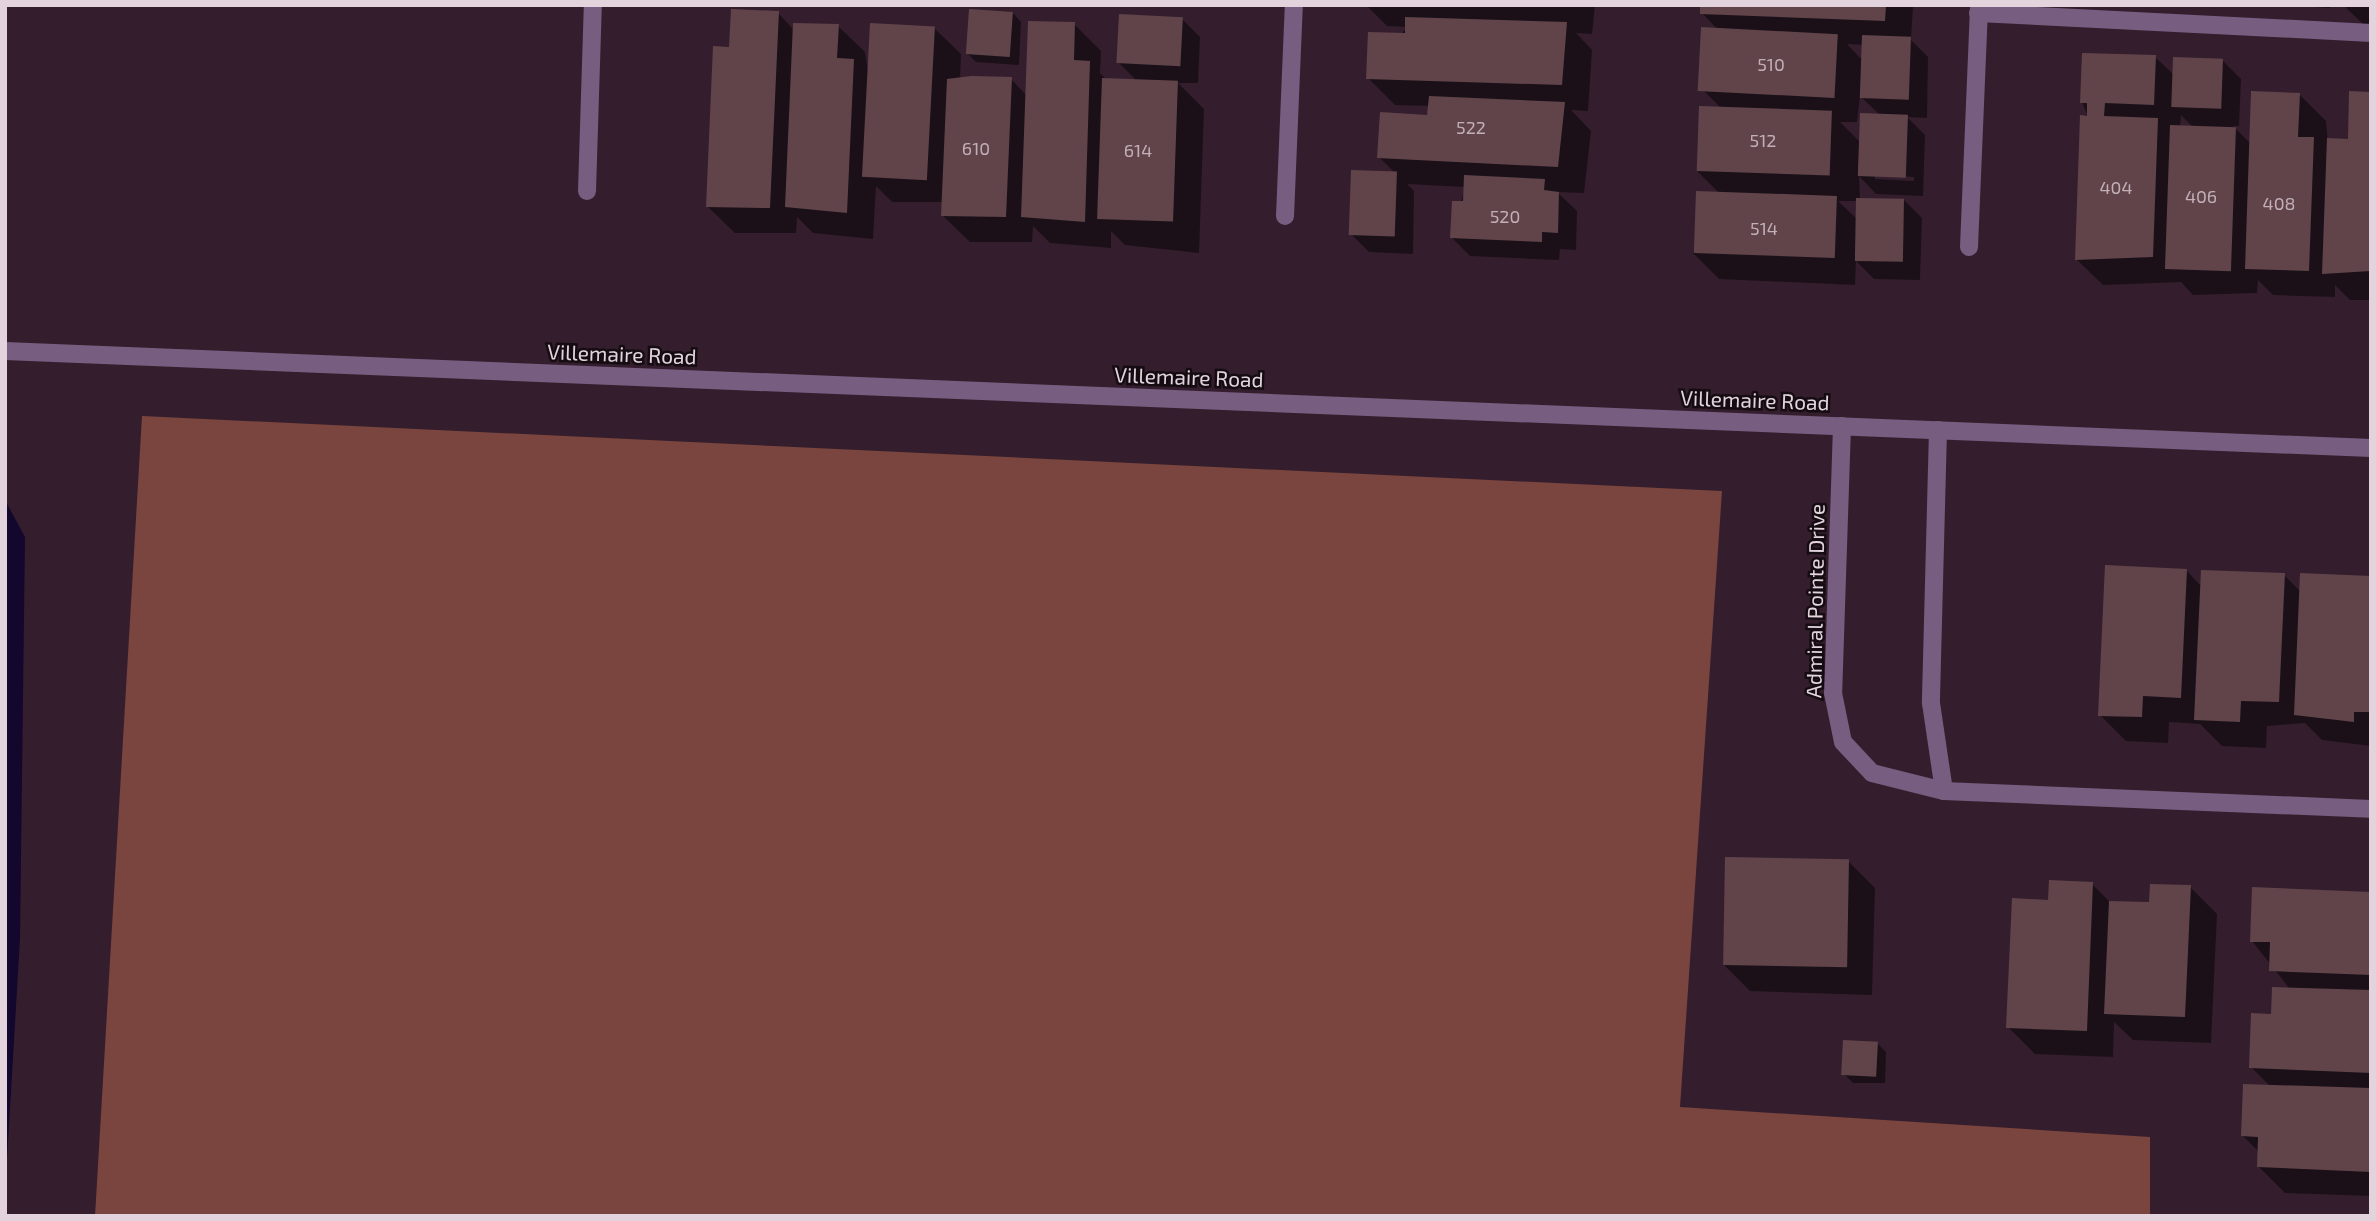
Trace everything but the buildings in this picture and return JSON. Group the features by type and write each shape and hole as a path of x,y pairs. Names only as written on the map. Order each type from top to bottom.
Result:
{"street":[{"path":"587,191 593,5"},
{"path":"1285,216 1294,5"},
{"path":"1969,247 1979,9 2371,33"},
{"name":"Villemaire Road","path":"5,351 2371,448"},
{"name":"Admiral Pointe Drive","path":"1842,426 1833,693 1843,742 1872,773 1944,791 2371,808"},
{"path":"1938,430 1931,702 1944,791"}],"shaded area":[{"path":"142,416 1722,491 1680,1107 2150,1137 2150,1216 95,1216"},
{"path":"5,500 25,537 20,939 5,1193"}]}
